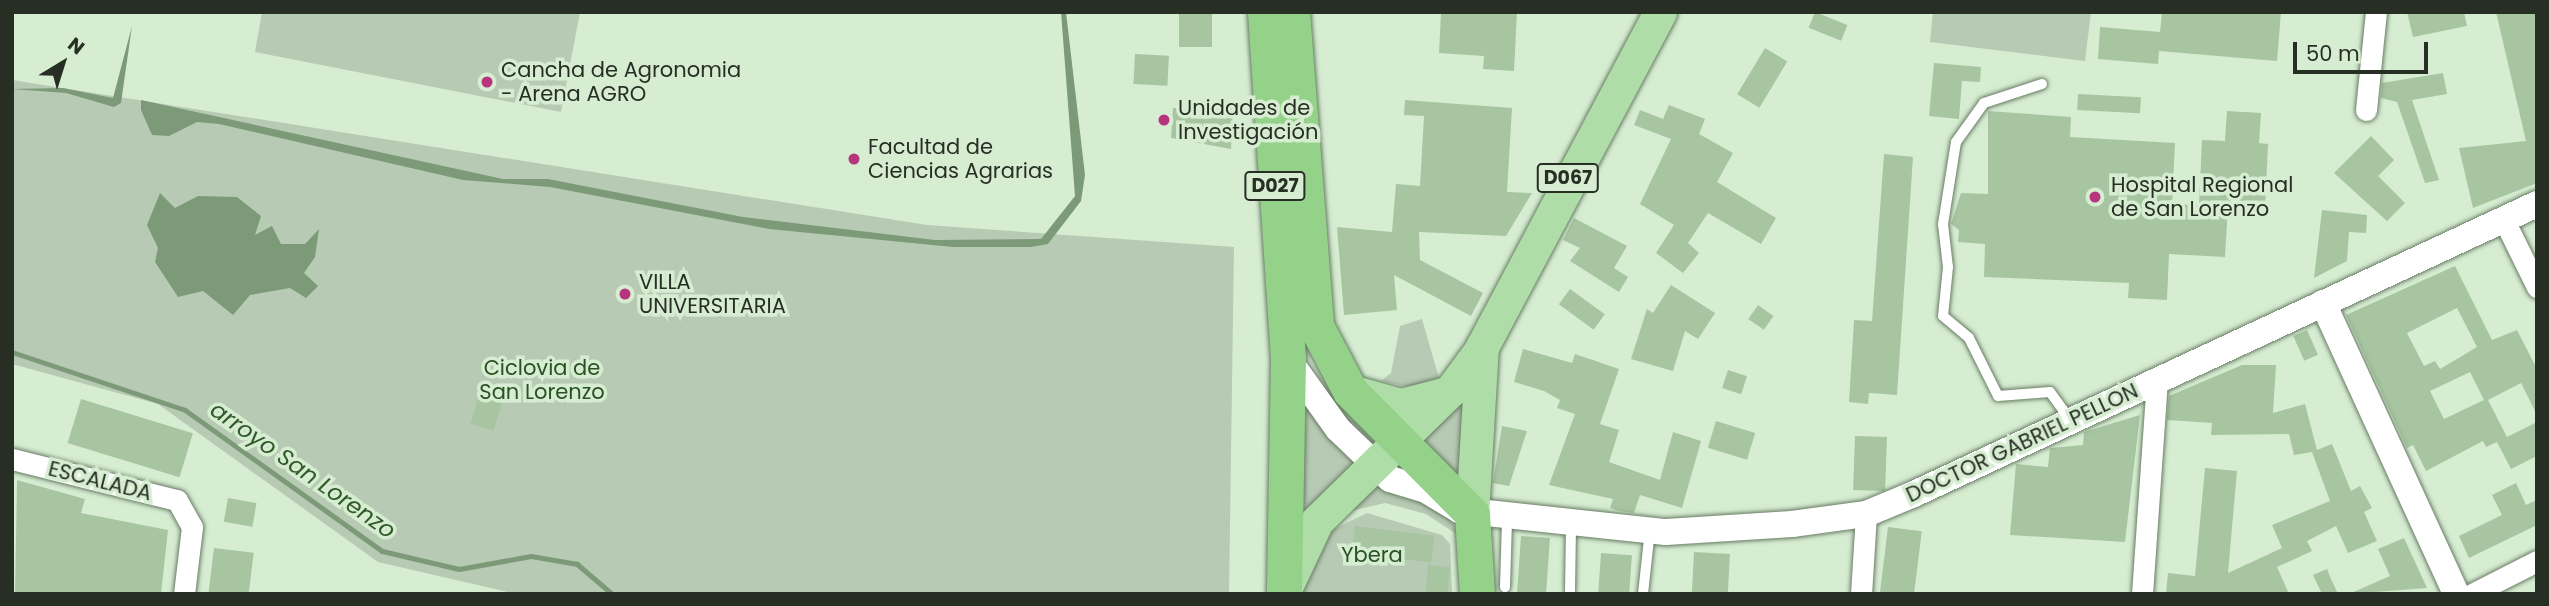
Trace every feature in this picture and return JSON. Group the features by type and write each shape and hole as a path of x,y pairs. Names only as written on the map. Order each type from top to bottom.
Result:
{"highway":[{"name":"D027","path":"1265,12 1288,359 1284,593"},
{"name":"D027","path":"1292,12 1308,291 1335,398 1385,453 1472,514"},
{"path":"1472,514 1491,591"}],"main road":[{"name":"D067","path":"1284,593 1317,521 1451,390 1482,347 1660,12"},
{"name":"D067","path":"1472,514 1482,347"},
{"path":"1335,398 1401,405 1451,390"}],"street":[{"path":"2365,110 2376,12"},
{"name":"DOCTOR GABRIEL PELLON","path":"1472,514 1571,524 1713,533 1866,514 2537,204"},
{"path":"2504,220 2537,288"},
{"path":"2323,303 2456,594"},
{"path":"1288,359 1335,398"},
{"path":"2142,594 2157,380"},
{"name":"ESCALADA","path":"12,459 186,507 192,527 184,594"},
{"path":"1861,594 1866,514"},
{"path":"2472,594 2537,561"}],"lane":[{"path":"2042,84 1984,103 1956,142 1943,224 1948,267 1943,316 1969,338 1998,396 2050,392 2070,420"},
{"path":"1491,591 1507,518"},
{"path":"1570,591 1571,524"},
{"path":"1643,594 1650,530"}],"green space":[{"name":"Cancha de Agronomia - Arena AGRO","path":"262,12 580,12 561,112 255,52"},
{"path":"1933,12 2091,12 2085,61 1930,42"},
{"name":"Ciclovia de San Lorenzo","path":"12,80 927,225 1234,247 1229,594 516,594 378,562 158,404 12,364"},
{"path":"1422,319 1439,378 1409,387 1381,381 1391,373 1400,326"},
{"path":"1463,395 1460,479 1421,440"},
{"path":"1306,405 1358,460 1308,507 1303,502"},
{"path":"1344,408 1379,439 1372,450 1338,410"},
{"path":"1379,483 1400,497 1426,499 1449,516 1458,535 1426,514 1385,503 1351,511"},
{"name":"Ybera","path":"1367,513 1442,535 1450,544 1452,594 1300,594 1309,559 1332,530"}],"shaded area":[{"path":"1061,12 1066,12 1085,175 1081,201 1048,244 1031,247 953,247 769,229 550,187 463,180 219,124 197,122 169,136 152,135 141,110 141,100 503,179 548,179 743,217 935,240 1041,239 1075,196"},
{"path":"132,26 121,103 114,107 66,93 12,89 63,88 113,98"},
{"path":"160,193 175,208 198,196 237,197 261,216 255,235 272,226 281,244 305,244 319,229 315,257 304,273 318,286 306,298 290,288 250,295 233,315 203,291 178,297 155,262 158,248 147,225"}],"building":[{"path":"1179,12 1212,12 1212,47 1179,47"},
{"path":"1441,12 1517,12 1514,71 1483,69 1484,56 1439,53"},
{"path":"1815,12 1847,25 1841,41 1809,28"},
{"path":"2162,12 2281,12 2277,61 2159,51 2158,64 2098,59 2100,27 2160,32"},
{"path":"2407,12 2464,12 2467,26 2413,37"},
{"path":"2496,12 2537,12 2537,183 2473,208 2459,148 2526,141"},
{"path":"1765,48 1787,61 1759,108 1737,94"},
{"path":"1135,54 1169,56 1167,86 1133,84"},
{"path":"1934,63 1981,67 1980,82 1962,81 1959,119 1929,116"},
{"path":"2443,73 2447,94 2412,100 2439,180 2425,183 2397,102 2381,98 2382,83"},
{"path":"2078,94 2141,97 2140,113 2077,110"},
{"path":"1405,100 1512,108 1507,192 1532,193 1506,236 1419,232 1420,260 1483,293 1471,316 1394,275 1397,310 1344,315 1337,227 1392,232 1396,184 1420,186 1424,116 1404,115"},
{"path":"1200,101 1233,105 1231,149 1171,138 1173,108 1201,110"},
{"path":"1669,105 1705,119 1699,134 1733,153 1717,182 1776,218 1761,244 1708,213 1688,243 1699,253 1683,273 1656,253 1674,225 1640,204 1671,139 1634,125 1640,110 1663,119"},
{"path":"1988,111 2071,117 2070,137 2175,143 2172,204 2199,205 2202,140 2225,141 2227,111 2261,113 2259,143 2268,144 2265,209 2228,207 2225,257 2169,254 2167,300 2128,298 2129,283 1984,277 1985,244 1958,242 1959,230 1951,224 1961,193 1988,194"},
{"path":"2371,136 2394,160 2378,176 2405,203 2387,221 2334,173"},
{"path":"1884,154 1913,157 1897,395 1869,393 1868,404 1849,402 1854,320 1872,321"},
{"path":"2322,210 2367,215 2366,233 2349,232 2347,261 2314,278"},
{"path":"1574,218 1627,246 1614,268 1628,277 1619,292 1570,261 1580,248 1563,240"},
{"path":"2455,266 2492,340 2517,330 2537,369 2537,415 2521,383 2488,400 2507,437 2537,422 2537,456 2511,469 2497,442 2486,447 2483,441 2426,471 2413,445 2407,448 2346,315","holes":["2457,308 2477,347 2440,369 2435,361 2424,366 2407,333","2470,372 2484,400 2444,419 2430,391"]},
{"path":"1671,285 1715,313 1698,339 1685,331 1673,371 1631,359 1647,309 1653,313"},
{"path":"1570,289 1605,314 1594,330 1559,304"},
{"path":"1758,305 1774,316 1764,330 1748,319"},
{"path":"2307,330 2318,355 2304,361 2293,336"},
{"path":"1523,349 1572,363 1575,354 1619,369 1600,424 1619,430 1609,462 1660,480 1673,432 1701,441 1682,508 1640,495 1634,513 1619,511 1610,508 1613,499 1549,485 1575,414 1557,408 1560,400 1544,391 1514,382"},
{"path":"2242,365 2276,365 2273,413 2305,404 2317,450 2332,444 2351,491 2360,486 2372,508 2364,512 2377,541 2348,553 2336,526 2307,541 2312,551 2277,567 2289,594 2166,594 2168,573 2195,576 2205,468 2237,471 2228,573 2282,548 2272,525 2330,501 2312,452 2294,455 2289,434 2211,435 2212,423 2167,420 2169,396"},
{"path":"1728,370 1747,376 1741,394 1722,388"},
{"path":"479,396 502,403 493,431 471,424"},
{"path":"81,399 193,433 179,477 68,443"},
{"path":"2140,415 2125,542 2010,535 2016,464 2048,467 2050,448 2083,445 2084,432"},
{"path":"1716,421 1755,433 1747,460 1708,448"},
{"path":"1502,426 1527,431 1509,486 1493,483"},
{"path":"1855,436 1887,437 1885,491 1853,490"},
{"path":"17,480 85,499 81,513 168,530 161,594 15,594"},
{"path":"2516,483 2526,505 2537,500 2537,525 2469,558 2459,536 2502,515 2492,495"},
{"path":"228,498 257,503 252,527 224,522"},
{"path":"1355,526 1434,536 1431,563 1352,553"},
{"path":"1888,527 1922,531 1914,594 1880,594"},
{"path":"1521,536 1550,538 1546,594 1517,594"},
{"path":"2404,538 2427,588 2349,594 2390,576 2378,549"},
{"path":"214,548 254,553 249,594 208,594"},
{"path":"1694,552 1730,554 1728,594 1692,594"},
{"path":"1601,553 1632,555 1629,594 1598,594"},
{"path":"1428,565 1450,567 1448,594 1425,594"},
{"path":"2327,569 2338,594 2322,594 2313,575"}],"waterway":[{"name":"arroyo San Lorenzo","path":"12,352 185,410 382,551 459,569 531,556 577,564 612,594"}],"place":[{"name":"Cancha de Agronomia - Arena AGRO","path":"487,82"},
{"name":"Unidades de Investigación","path":"1164,120"},
{"name":"Facultad de Ciencias Agrarias","path":"854,159"},
{"name":"Hospital Regional de San Lorenzo","path":"2095,197"},
{"name":"VILLA UNIVERSITARIA","path":"625,294"}]}
